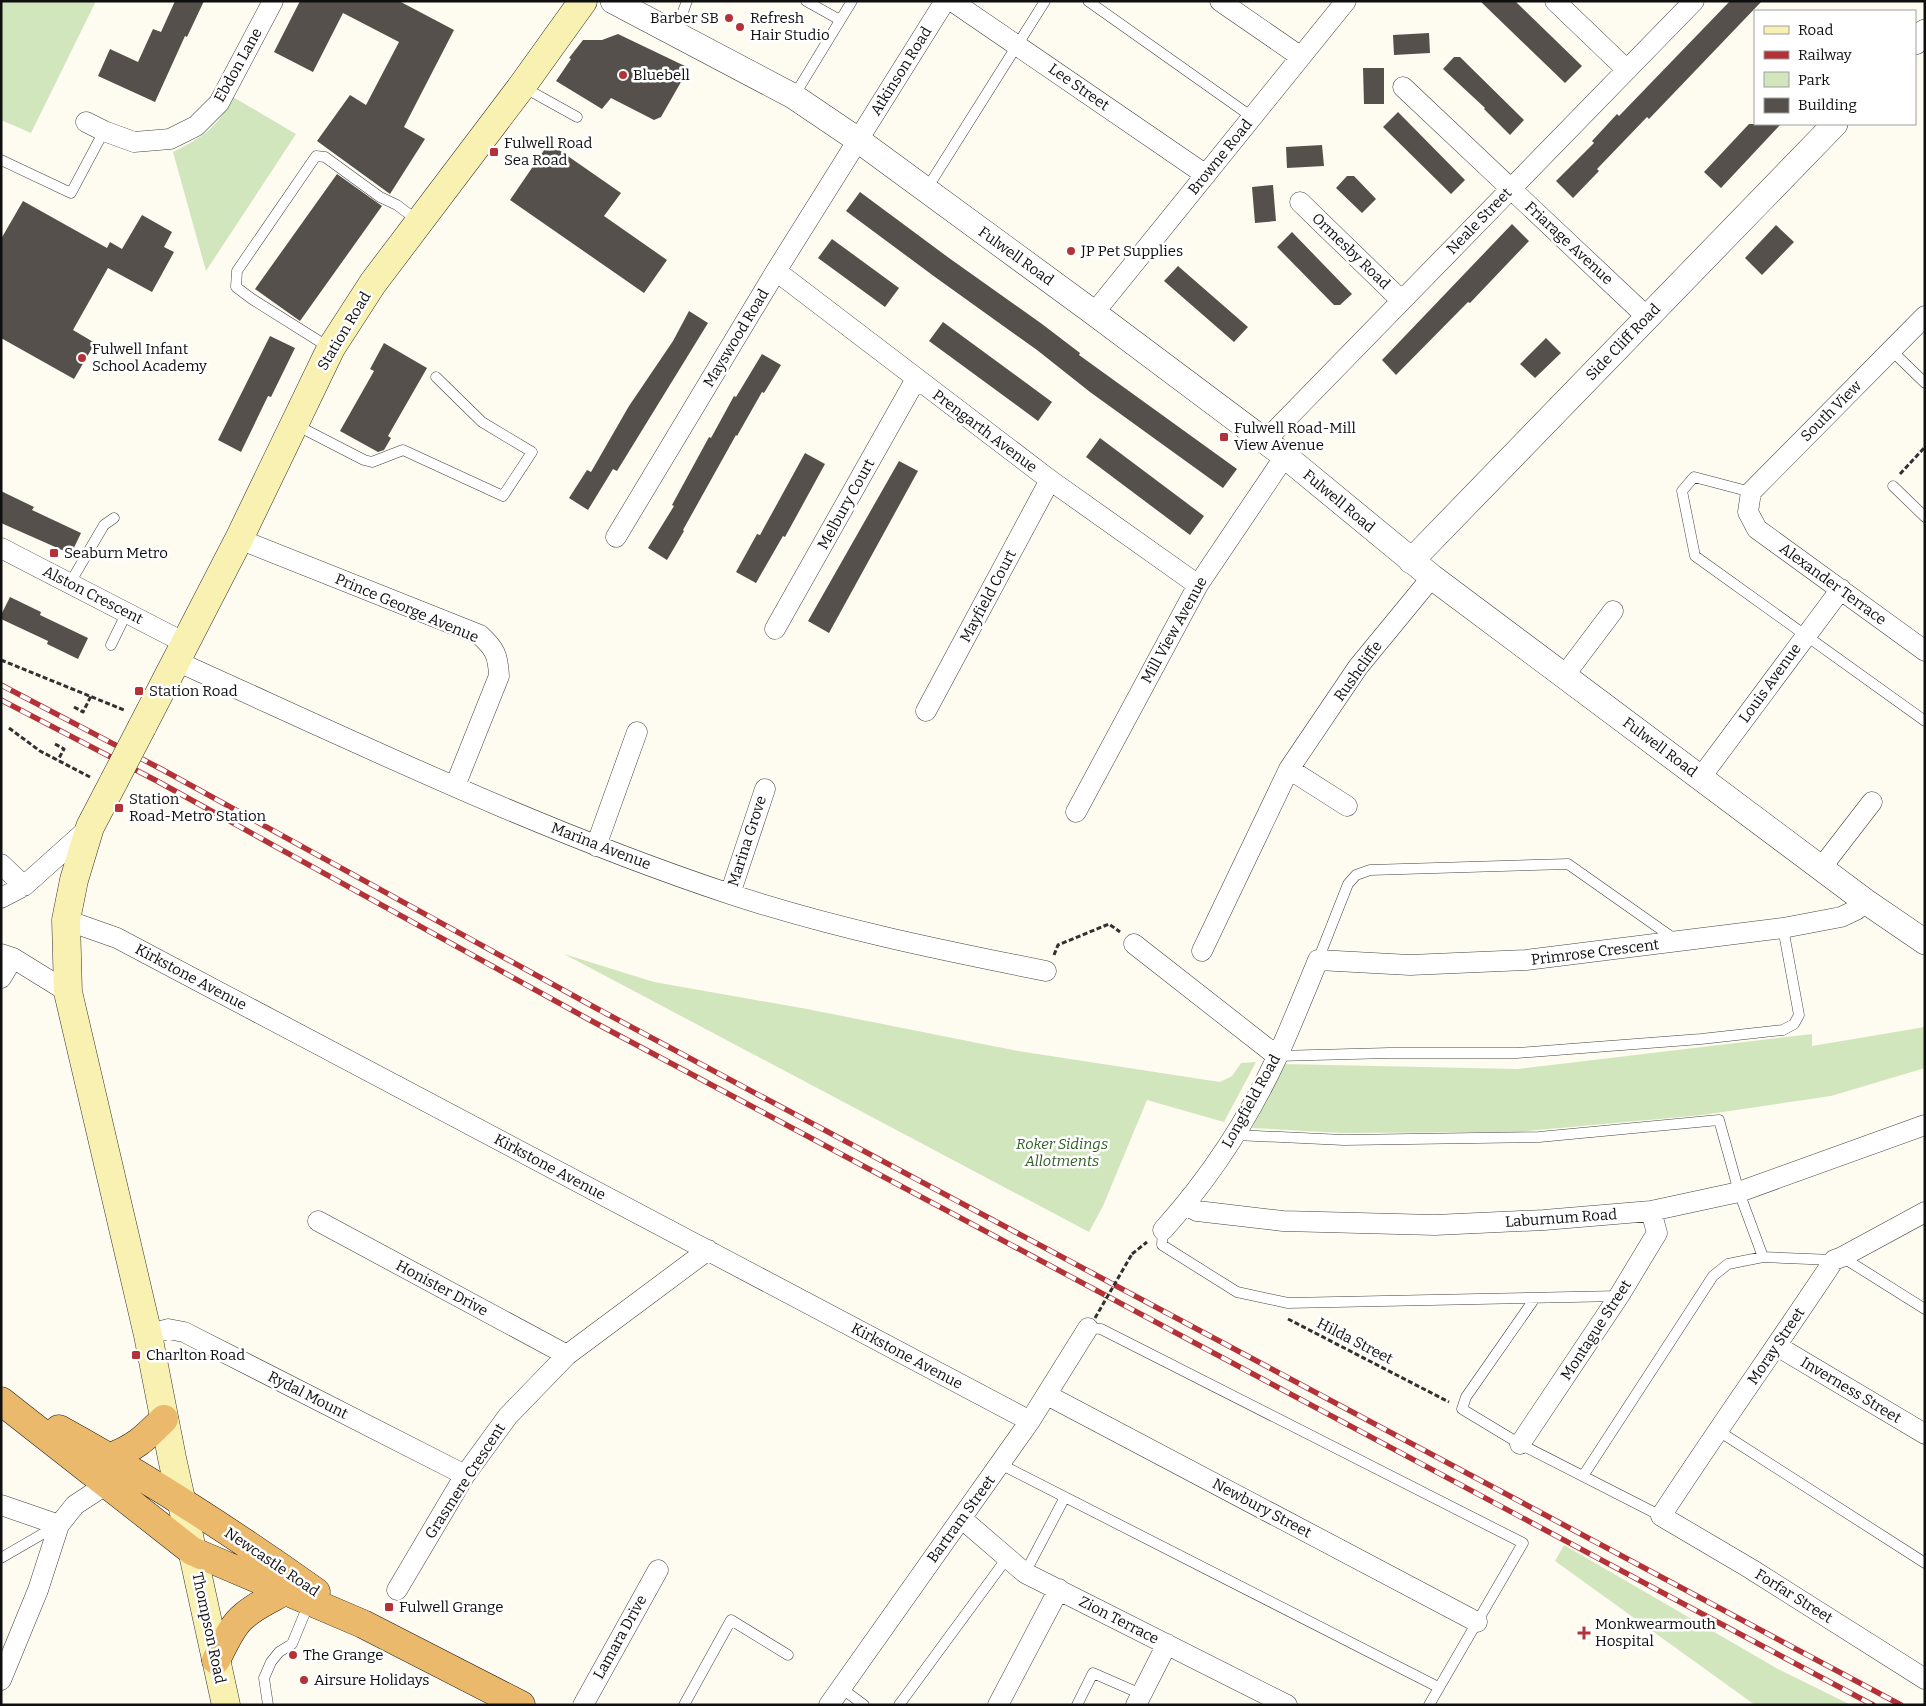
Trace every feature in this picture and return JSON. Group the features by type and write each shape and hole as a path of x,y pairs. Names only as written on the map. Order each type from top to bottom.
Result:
{"highway":[{"path":"1,1399 108,1471 164,1419"},
{"name":"Newcastle Road","path":"108,1471 181,1501 252,1546 363,1624"},
{"name":"Newcastle Road","path":"108,1471 192,1551 363,1624 522,1705"},
{"path":"216,1660 242,1616 285,1591"}],"main road":[{"name":"Station Road","path":"90,828 239,540 331,348 373,282 522,86 583,1"},
{"path":"90,828 74,880 66,920 68,992 148,1335 192,1551"},
{"name":"Thompson Road","path":"192,1551 226,1705"}],"street":[{"name":"Ebdon Lane","path":"86,122 134,142 170,139 196,126 219,103 240,75 273,1"},
{"name":"Fulwell Road","path":"613,1 793,96 858,140 1285,456 1432,577 1865,901 1925,942"},
{"name":"Atkinson Road","path":"858,140 945,1"},
{"name":"Lee Street","path":"952,1 1206,175"},
{"path":"1220,1 1300,57"},
{"name":"Browne Road","path":"1094,313 1346,1"},
{"path":"1555,1 1627,70"},
{"name":"Neale Street","path":"1265,441 1694,1"},
{"path":"1916,41 1925,32"},
{"name":"Friarage Avenue","path":"1403,87 1647,317"},
{"name":"Side Cliff Road","path":"1411,561 1834,125"},
{"name":"Mayswood Road","path":"616,537 776,271 858,140"},
{"name":"Ormesby Road","path":"1300,202 1401,300"},
{"name":"Prengarth Avenue","path":"776,271 1050,480 1198,585"},
{"name":"South View","path":"1749,502 1890,350 1925,316"},
{"name":"Melbury Court","path":"775,629 916,379"},
{"name":"Mill View Avenue","path":"1076,812 1198,585 1285,456"},
{"name":"Mayfield Court","path":"926,711 1050,480"},
{"name":"Alexander Terrace","path":"1749,502 1757,529 1925,651"},
{"name":"Prince George Avenue","path":"239,540 480,635 493,648 498,660 499,676 456,786"},
{"name":"Alston Crescent","path":"1,548 127,612 180,652"},
{"name":"Rushcliffe","path":"1202,951 1289,769 1358,667 1432,577"},
{"name":"Louis Avenue","path":"1701,777 1841,589"},
{"path":"1564,676 1613,611"},
{"name":"Marina Avenue","path":"180,652 456,786 596,846 730,894 822,922 934,949 1046,971"},
{"path":"596,846 637,732"},
{"path":"1289,769 1347,806"},
{"name":"Marina Grove","path":"730,894 765,789"},
{"path":"1821,868 1872,802"},
{"path":"1,898 24,886 90,828"},
{"path":"1,864 24,886"},
{"name":"Primrose Crescent","path":"1318,960 1410,965 1516,960 1680,942 1783,928 1840,917 1856,910 1865,901"},
{"name":"Kirkstone Avenue","path":"66,920 117,938 1030,1421"},
{"path":"1134,944 1146,963 1277,1056"},
{"path":"1,978 7,956 68,992"},
{"name":"Longfield Road","path":"1163,1230 1185,1206 1235,1135 1277,1056 1318,960"},
{"name":"Laburnum Road","path":"1185,1206 1198,1212 1283,1221 1435,1225 1544,1220 1651,1211 1739,1192 1925,1125"},
{"name":"Montague Street","path":"1520,1444 1619,1296 1656,1233 1651,1211"},
{"name":"Moray Street","path":"1661,1516 1717,1430 1838,1259 1925,1212"},
{"name":"Honister Drive","path":"318,1221 567,1356"},
{"name":"Grasmere Crescent","path":"397,1590 465,1475 508,1416 567,1356 708,1250"},
{"name":"Bartram Street","path":"829,1705 1030,1421 1091,1323"},
{"name":"Rydal Mount","path":"148,1335 168,1329 184,1332 465,1475"},
{"name":"Inverness Street","path":"1777,1346 1925,1434"},
{"name":"Newbury Street","path":"1046,1394 1477,1622"},
{"path":"1,1680 38,1590 59,1525 75,1505 108,1471"},
{"path":"1,1505 59,1525"},
{"name":"Forfar Street","path":"1661,1516 1751,1569 1925,1679"},
{"name":"Zion Terrace","path":"961,1518 1025,1573 1286,1705"},
{"name":"Lamara Drive","path":"583,1705 658,1570"},
{"path":"998,1705 1058,1590"},
{"path":"1139,1699 1167,1644"}],"lane":[{"path":"675,33 687,1"},
{"path":"806,1 840,20"},
{"path":"793,96 852,1"},
{"path":"926,190 1044,1"},
{"path":"1088,1 1252,117"},
{"path":"522,86 577,117"},
{"path":"1,160 71,193 104,131"},
{"path":"331,348 236,287 236,271 316,156 324,157 380,197 397,205 419,222"},
{"path":"1890,350 1925,383"},
{"path":"295,424 364,460 372,462 404,450 503,496 532,452 482,422 436,377"},
{"path":"1749,502 1694,477 1682,491 1696,556 1925,721"},
{"path":"1893,486 1925,517"},
{"path":"70,583 104,525 114,518"},
{"path":"111,644 127,612"},
{"path":"1318,960 1348,884 1356,875 1370,870 1568,864 1680,942"},
{"path":"1277,1056 1389,1053 1517,1053 1701,1039 1783,1030 1794,1024 1799,1014 1783,928"},
{"path":"1235,1135 1344,1140 1539,1137 1719,1120 1739,1192 1763,1258"},
{"path":"1163,1230 1162,1245 1237,1292 1288,1303 1619,1296"},
{"path":"1583,1476 1713,1276 1728,1264 1763,1258 1838,1259 1925,1309"},
{"path":"1535,1298 1466,1397 1462,1409 1520,1444 1661,1516"},
{"path":"1091,1323 1524,1543 1429,1705"},
{"path":"1717,1430 1925,1563"},
{"path":"1000,1464 1438,1688"},
{"path":"1025,1573 1065,1497"},
{"path":"1,1558 59,1525"},
{"path":"899,1705 1007,1558"},
{"path":"268,1705 264,1678 271,1662 280,1652 292,1644 310,1602"},
{"path":"684,1705 731,1620 788,1655"},
{"path":"1077,1705 1093,1673 1139,1699"},
{"path":"841,1688 864,1705"}],"path":[{"path":"1893,486 1891,483 1925,447"},
{"path":"1,660 91,696 144,723"},
{"path":"74,707 83,712 91,696"},
{"path":"9,728 40,751 112,784"},
{"path":"54,744 64,749 58,760"},
{"path":"1046,971 1058,945 1109,924 1134,944"},
{"path":"1091,1323 1132,1254"},
{"name":"Hilda Street","path":"1280,1315 1462,1409"}],"green space":[{"path":"1,1 96,1 31,133 1,120"},
{"path":"233,97 296,134 206,271 173,152 201,136 215,124"},
{"name":"Roker Sidings Allotments","path":"564,954 654,982 807,1009 1018,1051 1220,1082 1232,1076 1241,1063 1256,1062 1224,1122 1147,1100 1103,1206 1089,1232"},
{"path":"1925,1027 1925,1068 1831,1096 1703,1115 1517,1132 1342,1133 1252,1128 1282,1064 1517,1069 1812,1034 1812,1046"},
{"path":"1564,1545 1778,1669 1851,1705 1755,1705 1555,1561"}],"building":[{"path":"175,1 204,1 187,37 185,36 155,102 98,76 110,49 138,62 153,29 161,32"},
{"path":"300,1 399,1 454,30 404,127 425,139 390,194 317,141 350,95 366,105 399,42 343,13 313,72 274,52"},
{"path":"1480,1 1515,1 1582,66 1565,83"},
{"path":"1730,1 1762,1 1649,119 1647,117 1597,169 1599,171 1573,198 1556,181 1594,143 1592,141 1617,114 1619,116"},
{"path":"1429,33 1430,53 1394,55 1393,35"},
{"name":"Bluebell","path":"618,34 689,68 661,117 654,120 611,98 602,109 556,81 571,59 569,58 583,40 602,40"},
{"path":"1454,57 1460,57 1524,120 1510,135 1485,108 1443,69"},
{"path":"1363,68 1384,68 1384,104 1364,104"},
{"path":"1398,112 1465,180 1451,194 1383,127"},
{"path":"1749,124 1780,125 1721,188 1704,172"},
{"path":"549,143 621,193 604,216 667,260 644,293 510,200"},
{"path":"1322,145 1324,166 1287,168 1286,147"},
{"path":"337,174 382,206 300,321 255,289"},
{"path":"1347,176 1354,176 1376,199 1362,213 1336,188"},
{"path":"1273,185 1276,221 1255,223 1252,187"},
{"path":"860,192 1042,324 1080,353 1079,355 1237,469 1223,488 846,211"},
{"path":"23,201 107,248 110,242 122,249 142,215 172,232 164,247 174,252 152,292 108,268 73,330 95,343 74,379 1,338 1,239"},
{"path":"1512,224 1529,241 1470,303 1468,302 1396,375 1382,360"},
{"path":"1776,225 1794,242 1762,275 1745,258"},
{"path":"1292,232 1352,294 1340,305 1334,305 1277,247"},
{"path":"832,239 899,288 885,307 818,258"},
{"path":"1178,266 1248,327 1234,342 1164,281"},
{"path":"689,311 708,323 617,471 613,469 588,510 569,498 587,470 591,472 629,406 673,341"},
{"path":"943,322 1052,402 1038,421 929,341"},
{"path":"270,336 295,348 271,397 268,396 241,452 218,440"},
{"path":"1546,338 1561,353 1535,378 1520,364"},
{"path":"384,343 427,368 388,436 391,438 384,450 378,452 340,431 374,371 370,369"},
{"path":"762,354 781,365 736,435 667,560 648,548 674,506 672,505 709,437 711,438 734,396 736,397"},
{"path":"1100,438 1204,516 1190,535 1086,457"},
{"path":"805,453 825,464 785,537 783,536 756,583 736,572 757,534 760,535"},
{"path":"899,461 918,471 829,633 808,621"},
{"path":"1,491 34,507 32,510 81,533 71,554 1,523"},
{"path":"10,597 41,612 40,615 88,638 78,659 47,644 48,641 1,619 1,615"}],"railway":[{"path":"1,685 163,770 594,1007 1901,1705"},
{"path":"1,700 157,781 588,1019 1873,1705"}],"place":[{"name":"Barber SB","path":"729,18"},
{"name":"Refresh Hair Studio","path":"740,27"},
{"name":"Bluebell","path":"623,75"},
{"name":"Fulwell Road Sea Road","path":"494,152"},
{"name":"JP Pet Supplies","path":"1071,251"},
{"name":"Fulwell Infant School Academy","path":"82,358"},
{"name":"Fulwell Road-Mill View Avenue","path":"1224,437"},
{"name":"Seaburn Metro","path":"54,553"},
{"name":"Station Road","path":"139,691"},
{"name":"Station Road-Metro Station","path":"119,808"},
{"name":"Charlton Road","path":"136,1355"},
{"name":"Fulwell Grange","path":"389,1607"},
{"name":"Monkwearmouth Hospital","path":"1584,1633"},
{"name":"The Grange","path":"293,1655"},
{"name":"Airsure Holidays","path":"304,1680"}]}
